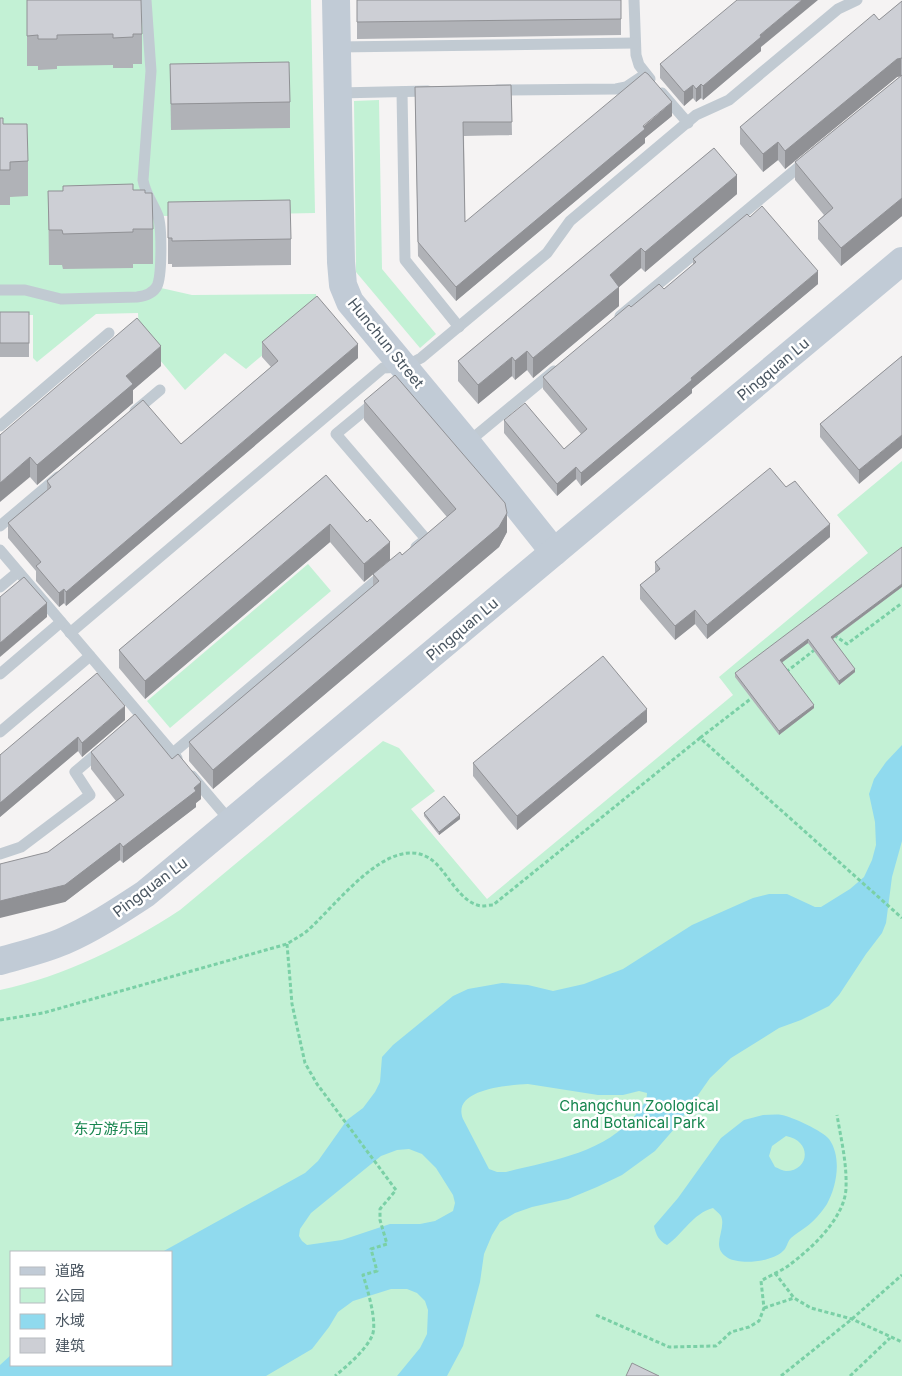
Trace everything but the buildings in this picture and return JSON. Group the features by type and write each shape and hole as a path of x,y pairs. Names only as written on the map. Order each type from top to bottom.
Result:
{"street":[{"name":"Hunchun Street","path":"336,0 343,285 350,302 402,372 467,443 554,552"},
{"name":"Pingquan Lu","path":"0,960 24,955 64,941 102,922 145,894 902,261"}],"lane":[{"path":"0,290 25,290 61,299 137,297 154,291 158,286 160,276 160,226 158,217 144,189 143,180 151,71 146,0"},
{"path":"634,0 635,43 639,65 688,123"},
{"path":"70,633 383,368 402,372 459,327 547,253 570,222 696,115 729,100 838,9 857,0"},
{"path":"337,47 635,43"},
{"path":"490,90 616,89 626,87 646,74"},
{"path":"338,93 441,91"},
{"path":"402,92 405,260 459,327"},
{"path":"612,323 817,152"},
{"path":"0,426 109,333"},
{"path":"467,443 566,361"},
{"path":"129,416 160,390"},
{"path":"388,390 336,434 426,539 411,552"},
{"path":"0,526 68,468"},
{"path":"0,550 90,656 137,719 173,753 231,822"},
{"path":"173,753 396,564"},
{"path":"0,588 18,572"},
{"path":"0,674 61,622"},
{"path":"0,732 90,656"},
{"path":"0,854 21,847 90,795 74,772 111,741"}],"path":[{"path":"826,641 834,635 847,644 902,603"},
{"path":"779,677 819,647"},
{"path":"0,1020 43,1012 288,944 306,932 370,869 390,858 409,853 422,854 434,861 466,900 481,906 493,905 756,695"},
{"path":"700,738 901,917"},
{"path":"288,944 292,1004 305,1063 317,1084 396,1190 380,1209 380,1220 387,1244 371,1249 377,1271 363,1275 372,1305 373,1334 359,1354 336,1376"},
{"path":"596,1315 669,1346 716,1346 731,1332 749,1327 759,1321 764,1308 760,1281 787,1267 823,1235 841,1208 846,1189 844,1158 837,1115"},
{"path":"775,1273 794,1298 811,1308 852,1319 902,1342"},
{"path":"781,1376 902,1276"},
{"path":"764,1308 794,1298"},
{"path":"850,1376 890,1338"}],"green space":[{"path":"0,0 141,0 147,71 139,180 156,227 156,276 150,288 143,292 61,294 0,286"},
{"path":"150,0 311,0 315,213 163,216 147,180"},
{"path":"379,100 382,269 436,334 420,348 356,272 354,101"},
{"path":"161,288 192,295 316,294 316,310 246,369 225,353 185,390 139,335 138,313 96,314 37,362 33,358 33,315 0,315 0,295 25,294 137,301"},
{"name":"Changchun Zoological and Botanical Park","path":"902,461 902,1376 0,1376 0,990 48,977 94,958 138,936 180,910 383,741 399,748 435,791 411,809 487,899 733,695 719,677 868,553 837,515"},
{"path":"308,564 331,591 170,728 147,701"}],"water":[{"path":"902,745 902,841 892,877 886,923 882,933 839,995 829,1006 801,1020 779,1028 731,1058 710,1078 675,1128 655,1151 622,1175 568,1199 515,1213 500,1222 484,1254 480,1282 463,1346 447,1376 397,1376 420,1348 427,1334 428,1310 425,1301 417,1293 407,1289 391,1289 353,1301 338,1312 312,1349 266,1376 0,1376 0,1365 10,1356 10,1366 172,1366 172,1251 164,1251 305,1173 318,1161 347,1120 363,1108 375,1092 380,1082 382,1057 393,1045 453,996 468,989 502,983 528,985 553,991 584,984 623,969 692,925 753,898 769,894 787,894 815,907 821,907 850,889 864,877 872,860 876,845 875,822 869,794 874,779 886,762","holes":["528,1084 598,1095 623,1095 639,1091 647,1093 642,1106 624,1127 594,1146 560,1159 506,1172 497,1172 489,1169 463,1119 462,1109 465,1101 473,1095 495,1088","409,1149 422,1154 436,1168 453,1195 455,1203 453,1211 435,1221 420,1224 390,1224 342,1240 307,1245 302,1241 299,1236 300,1229 311,1213 381,1156 397,1150"]},
{"path":"763,1115 782,1115 793,1118 821,1132 829,1139 836,1154 837,1172 827,1204 812,1222 791,1238 783,1251 772,1258 764,1260 748,1262 734,1260 722,1254 719,1244 722,1221 721,1216 713,1208 694,1219 667,1245 662,1242 654,1226 678,1198 721,1138 744,1120","holes":["786,1136 795,1139 804,1149 805,1155 800,1166 794,1170 785,1171 775,1167 769,1156 772,1146"]}],"park label":[{"name":"东方游乐园","path":"111,1128"}]}
